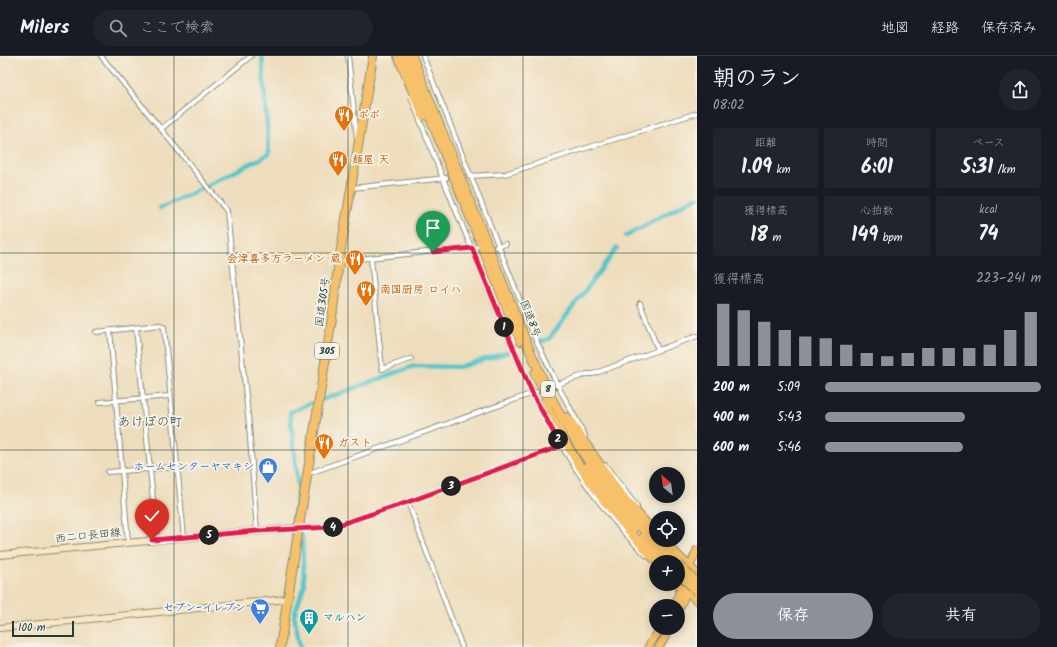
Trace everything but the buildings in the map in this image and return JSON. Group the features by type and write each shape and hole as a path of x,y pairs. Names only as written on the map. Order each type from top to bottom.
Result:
{"highway":[{"name":"国道305号","path":"280,647 332,318 339,261 373,56"},
{"name":"国道8号","path":"412,56 422,88 472,220 527,356 570,433 626,510 649,535"},
{"name":"8","path":"418,56 476,203 475,210"},
{"name":"国道8号","path":"401,58 422,88 475,210 545,389"},
{"name":"8","path":"401,58 443,162 472,220"},
{"name":"8","path":"545,389 612,483 649,526"},
{"name":"8","path":"545,389 545,402 576,460 614,514 650,555"},
{"name":"国道8号","path":"660,547 668,555"},
{"name":"8","path":"661,547 694,569"},
{"path":"685,571 697,582"},
{"path":"685,580 697,591"},
{"path":"685,590 697,600"}],"main road":[{"name":"西二口長田線","path":"0,555 128,542 298,528"},
{"path":"685,582 694,569 697,550"},
{"path":"0,628 287,599"},
{"path":"648,647 657,635"},
{"path":"659,647 666,635"}],"street":[{"path":"101,56 227,211 249,425 257,531"},
{"path":"161,129 250,56"},
{"path":"348,56 358,145"},
{"path":"423,56 535,338 545,389 563,446 607,515 632,542 649,556"},
{"path":"401,58 403,75 474,247 545,389 585,437 621,487 649,521"},
{"path":"470,176 505,174 697,113"},
{"path":"352,188 445,179"},
{"path":"498,246 506,244"},
{"path":"339,261 474,247"},
{"path":"371,258 382,369 411,359"},
{"path":"640,303 658,350"},
{"path":"96,332 160,325 164,328 184,537"},
{"path":"136,328 157,540"},
{"path":"110,330 128,542"},
{"path":"307,474 697,336"},
{"path":"100,402 170,396"},
{"path":"298,528 332,527 408,502 563,446"},
{"path":"108,472 177,466"},
{"path":"408,502 462,647"}],"waterway":[{"path":"209,185 269,154 262,56"},
{"path":"160,208 205,187"},
{"path":"626,236 697,197"},
{"path":"540,342 549,339 617,248"},
{"path":"322,400 414,366 459,367 509,352"},
{"path":"293,524 298,489 290,412 312,403"},
{"path":"300,647 294,615 304,586 302,535"}],"place":[{"name":"ポポ","path":"344,132"},
{"name":"麺屋 天","path":"338,177"},
{"name":"会津喜多方ラーメン 蔵","path":"355,276"},
{"name":"南国厨房 ロイハ","path":"366,307"},
{"name":"ガスト","path":"324,460"},
{"name":"ホームセンターヤマキシ","path":"268,484"},
{"name":"セブン-イレブン","path":"260,625"},
{"name":"マルハン","path":"309,635"}],"district":[{"name":"あけぼの町","path":"150,422"}],"route":[{"path":"152,540 232,532 332,527 408,502 540,455 561,446 532,393 511,346 472,248 433,252"}]}
